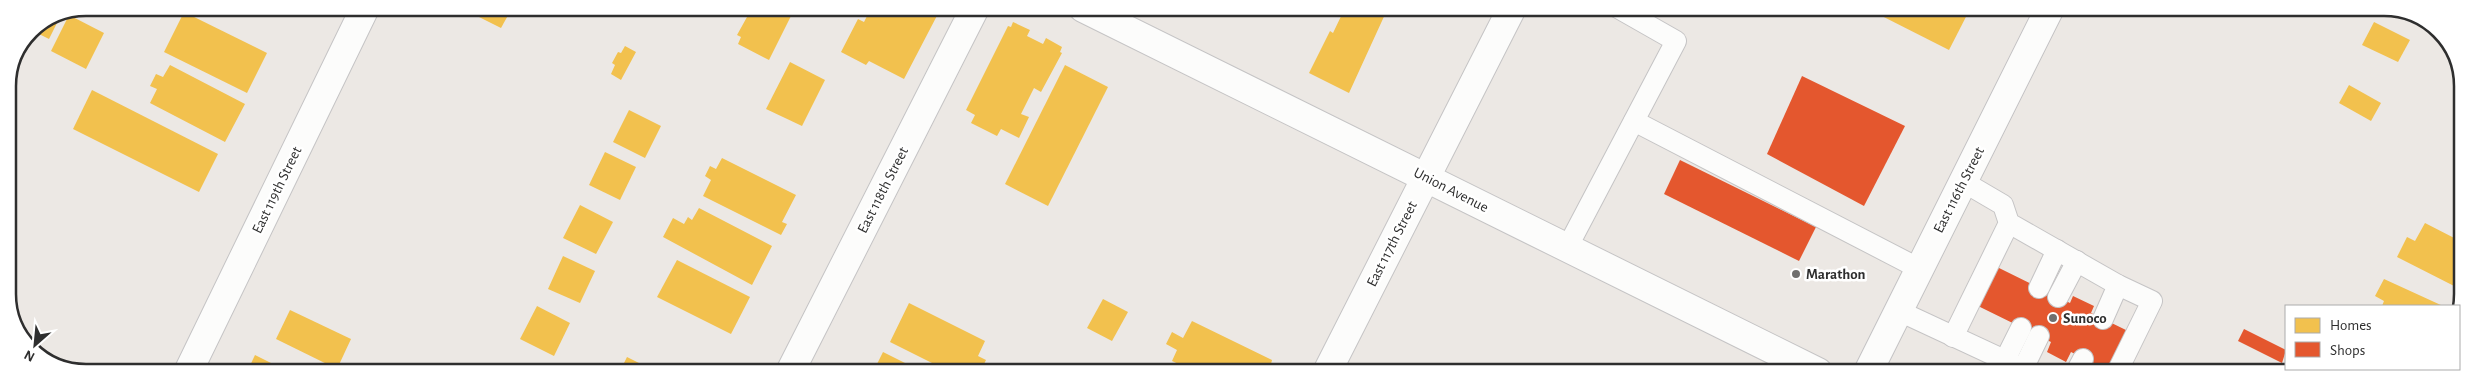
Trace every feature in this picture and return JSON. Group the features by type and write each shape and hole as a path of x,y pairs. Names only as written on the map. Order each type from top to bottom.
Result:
{"main road":[{"name":"East 119th Street","path":"192,364 361,16"},
{"name":"East 118th Street","path":"794,364 971,16"},
{"name":"Union Avenue","path":"1099,16 1802,364"},
{"name":"East 117th Street","path":"1330,364 1508,16"},
{"name":"East 116th Street","path":"1872,364 2046,16"}],"lane":[{"path":"1567,248 1676,41 1632,16"},
{"path":"1634,121 1920,269"},
{"path":"1962,181 2003,205 2009,223 2152,301 2121,364"},
{"path":"1953,337 2009,223"},
{"path":"2039,288 2057,250"},
{"path":"2058,297 2077,261"},
{"path":"2103,319 2118,284"},
{"path":"1899,311 1953,337 1999,364"},
{"path":"2004,364 2030,332 2028,364"}],"building: Homes":[{"path":"182,16 192,16 267,53 247,93 164,52"},
{"path":"477,16 508,16 501,28"},
{"path":"748,16 791,16 769,60 738,44 741,37 737,35"},
{"path":"867,16 937,16 904,79 869,61 866,65 841,52 858,19 864,22"},
{"path":"1341,16 1384,16 1349,93 1309,73 1330,31 1333,33"},
{"path":"1882,16 1966,16 1949,50"},
{"path":"74,18 104,33 86,69 51,51 67,20"},
{"path":"1013,22 1030,30 1027,36 1043,44 1046,38 1062,47 1060,52 1062,53 1041,92 1034,88 1021,114 1029,117 1019,138 1001,129 997,136 971,123 975,115 966,110 1008,26 1011,27"},
{"path":"2374,22 2410,40 2398,62 2362,45"},
{"path":"57,23 49,39 40,34"},
{"path":"625,46 636,52 621,80 611,74 615,65 612,63 618,52 621,53"},
{"path":"790,62 825,80 802,126 766,109"},
{"path":"170,65 245,104 225,142 150,103 157,89 150,86 156,74 163,77"},
{"path":"1065,65 1108,87 1048,206 1005,184"},
{"path":"2349,85 2381,103 2371,121 2339,103"},
{"path":"92,90 218,154 199,192 73,129"},
{"path":"629,110 661,126 645,158 613,142"},
{"path":"605,152 636,167 620,200 589,185"},
{"path":"722,158 796,195 782,222 787,224 781,235 703,196 711,180 705,176 710,166 716,169"},
{"path":"580,205 613,222 596,254 563,238"},
{"path":"699,208 772,246 752,285 663,237 673,218 684,224 688,217 692,220"},
{"path":"2425,223 2454,238 2454,286 2397,257 2407,237 2415,241"},
{"path":"563,256 595,271 580,303 548,289"},
{"path":"677,260 750,297 731,334 657,297"},
{"path":"2384,279 2441,305 2382,305 2384,301 2375,296"},
{"path":"1103,299 1128,312 1112,341 1087,328"},
{"path":"909,303 985,341 978,356 986,360 984,364 934,364 890,342"},
{"path":"537,306 570,323 554,356 520,339"},
{"path":"290,310 351,339 339,364 327,364 276,339"},
{"path":"1192,321 1272,360 1271,364 1179,364 1172,361 1177,350 1166,344 1172,332 1183,338"},
{"path":"883,352 907,364 877,364"},
{"path":"255,355 273,364 251,364"},
{"path":"627,357 641,364 624,364"}],"building: Shops":[{"path":"1802,76 1905,126 1864,206 1767,154"},
{"path":"1680,160 1816,227 1799,261 1664,194"},
{"path":"1997,267 2070,303 2073,296 2094,306 2091,313 2128,331 2111,364 2096,364 2071,352 2066,362 2047,352 2051,342 1978,306"},
{"path":"2244,329 2285,350 2282,363 2238,341"}],"place":[{"name":"Marathon","path":"1796,274"},
{"name":"Sunoco","path":"2053,318"}]}
